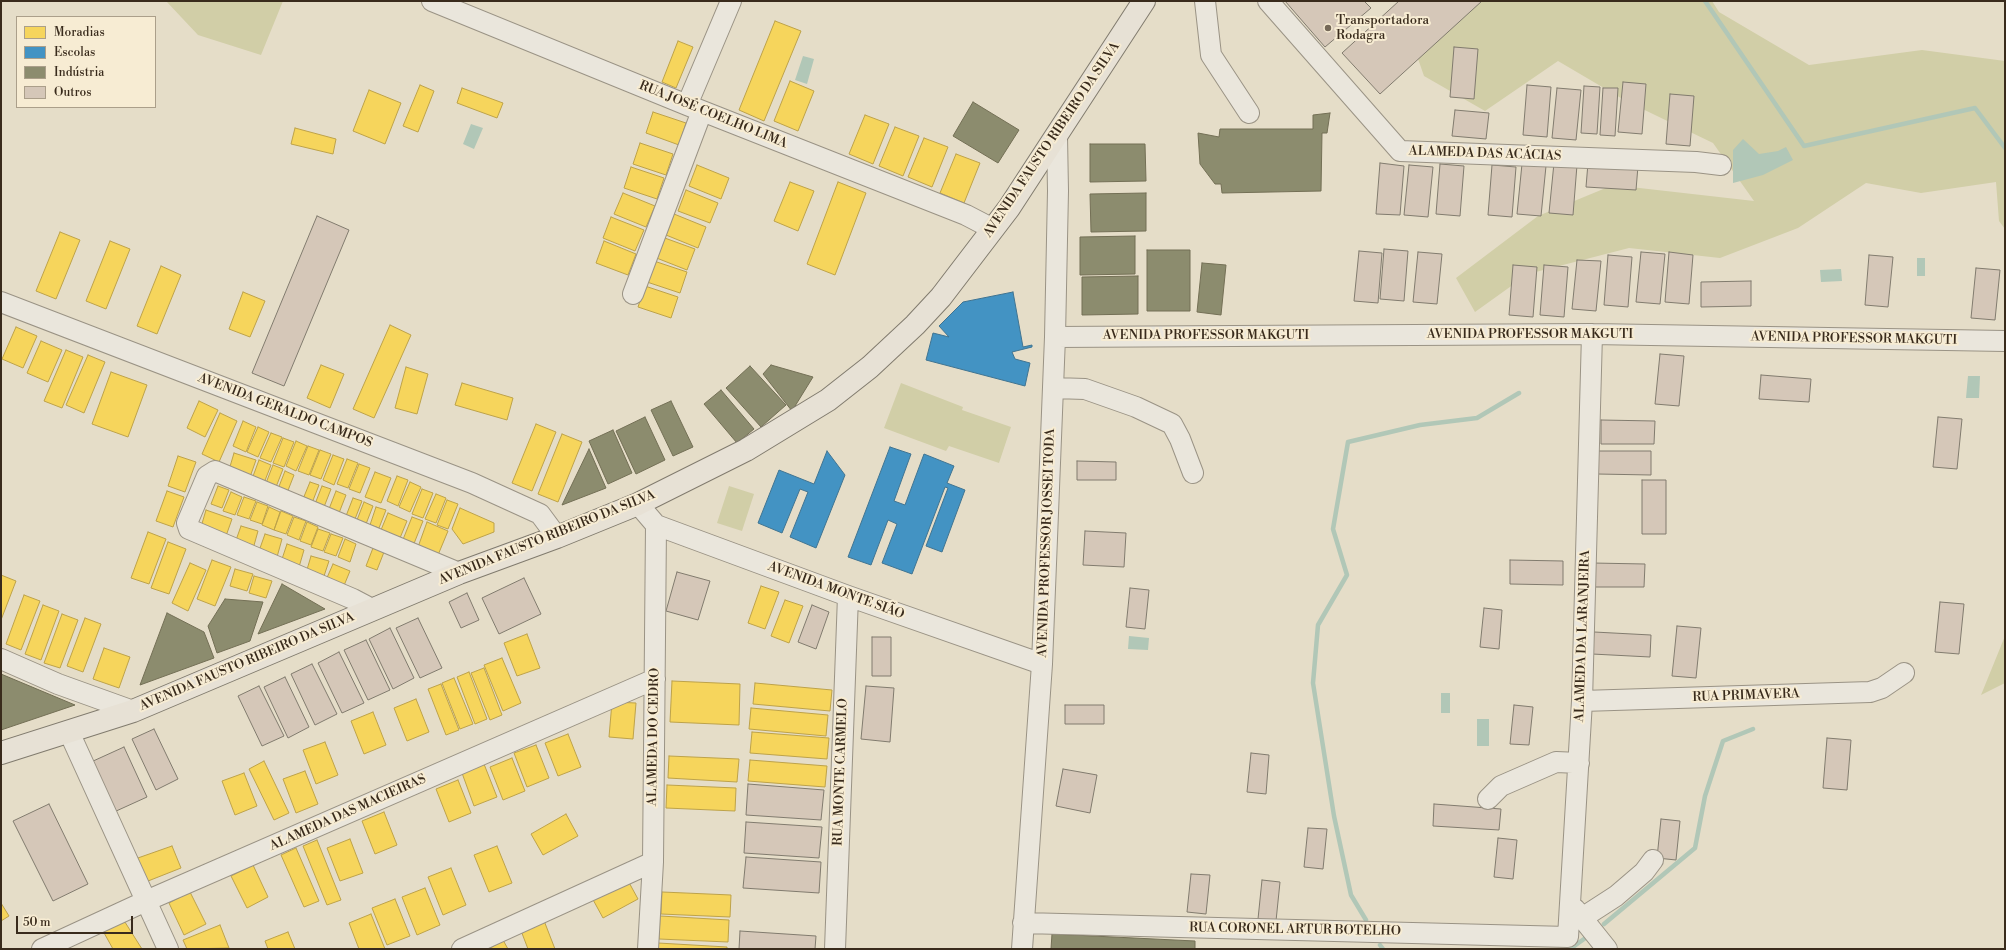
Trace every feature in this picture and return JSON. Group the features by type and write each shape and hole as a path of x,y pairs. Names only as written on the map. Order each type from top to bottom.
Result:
{"main road":[{"name":"AVENIDA FAUSTO RIBEIRO DA SILVA","path":"1,753 133,711 459,573 557,537 638,504 746,450 828,400 870,367 915,325 941,297 993,229 1057,136 1144,1"}],"street":[{"name":"RUA JOSÉ COELHO LIMA","path":"432,1 694,108 966,215 993,229"},
{"path":"633,294 731,1"},
{"path":"1205,1 1211,55 1249,113"},
{"name":"ALAMEDA DAS ACÁCIAS","path":"1268,1 1400,151 1696,162 1721,165"},
{"name":"AVENIDA PROFESSOR JOSSEI TODA","path":"1022,949 1042,664 1054,388 1058,191 1057,136"},
{"name":"AVENIDA GERALDO CAMPOS","path":"1,302 472,483 540,514 557,537"},
{"name":"AVENIDA PROFESSOR MAKGUTI","path":"1055,337 1592,334 2005,341"},
{"name":"ALAMEDA DA LARANJEIRA","path":"1568,937 1576,911 1578,763 1582,701 1592,334"},
{"path":"1054,388 1086,390 1136,407 1172,424 1180,439 1193,473"},
{"path":"372,610 353,599 189,529 187,523 210,472 215,471 459,573"},
{"name":"AVENIDA MONTE SIÃO","path":"638,504 656,525 848,596 1042,664"},
{"name":"ALAMEDA DO CEDRO","path":"648,949 653,862 656,525"},
{"name":"RUA MONTE CARMELO","path":"835,949 848,596"},
{"path":"1,659 58,684 133,711"},
{"name":"RUA PRIMAVERA","path":"1582,701 1870,692 1882,688 1904,673"},
{"name":"ALAMEDA DAS MACIEIRAS","path":"42,949 655,679"},
{"path":"69,732 168,949"},
{"path":"1488,799 1501,786 1556,762 1578,763"},
{"path":"1607,949 1576,911 1616,896 1644,872 1653,860"},
{"path":"462,949 653,862"},
{"name":"RUA CORONEL ARTUR BOTELHO","path":"1023,923 1568,937"}],"shaded area":[{"path":"166,1 283,1 261,55 198,35"},
{"path":"1398,1 1712,1 1719,12 1809,65 1922,50 2005,61 2005,229 1999,221 1996,182 1921,193 1866,183 1798,228 1720,258 1629,248 1528,274 1475,312 1456,278 1538,216 1613,185 1754,201 1713,143 1626,101 1558,61 1485,111 1424,76"},
{"path":"803,56 814,59 807,84 795,80"},
{"path":"471,124 483,128 474,149 463,144"},
{"path":"1743,139 1759,154 1778,151 1786,147 1793,160 1763,175 1733,183 1733,150"},
{"path":"1917,258 1925,258 1925,276 1917,276"},
{"path":"1841,269 1842,281 1821,282 1820,270"},
{"path":"1968,376 1980,376 1979,398 1966,398"},
{"path":"901,383 963,407 962,410 1011,427 999,463 949,446 946,451 884,428"},
{"path":"729,486 754,494 742,531 717,523"},
{"path":"1129,636 1149,638 1148,650 1128,649"},
{"path":"2005,636 2005,683 1981,695"},
{"path":"1441,693 1450,693 1450,713 1441,713"},
{"path":"1477,719 1489,719 1489,746 1477,746"}],"building: Moradias":[{"path":"775,21 801,31 764,121 739,110"},
{"path":"678,41 693,47 676,88 662,82"},
{"path":"790,81 814,91 798,131 774,121"},
{"path":"420,85 434,91 418,132 403,126"},
{"path":"462,88 503,103 497,118 457,103"},
{"path":"369,90 401,103 385,144 353,131"},
{"path":"653,112 686,123 679,145 646,133"},
{"path":"865,115 889,124 873,164 849,154"},
{"path":"895,127 919,136 903,176 879,166"},
{"path":"295,128 336,139 333,154 291,144"},
{"path":"924,138 948,147 932,187 908,177"},
{"path":"640,143 673,154 666,175 633,164"},
{"path":"956,154 980,163 964,203 940,193"},
{"path":"697,165 729,178 721,199 689,186"},
{"path":"631,167 664,178 657,199 624,188"},
{"path":"790,182 814,191 798,231 774,221"},
{"path":"838,182 866,193 835,275 807,264"},
{"path":"686,190 718,203 710,223 678,211"},
{"path":"623,193 655,206 646,227 614,214"},
{"path":"674,214 706,227 698,248 666,235"},
{"path":"611,217 644,230 635,251 603,238"},
{"path":"60,232 80,240 56,299 36,291"},
{"path":"662,237 695,249 687,270 654,257"},
{"path":"110,241 130,249 106,309 86,301"},
{"path":"604,241 636,254 628,275 596,263"},
{"path":"654,261 687,272 680,293 647,282"},
{"path":"161,266 181,275 157,334 137,326"},
{"path":"645,286 678,297 671,318 638,307"},
{"path":"243,292 265,301 250,337 229,329"},
{"path":"390,325 411,335 374,418 353,409"},
{"path":"16,327 37,336 23,368 2,359"},
{"path":"41,341 62,350 48,382 27,373"},
{"path":"66,350 83,357 62,408 44,401"},
{"path":"88,355 105,362 84,413 66,405"},
{"path":"321,365 344,374 330,408 307,398"},
{"path":"406,367 428,374 417,414 395,408"},
{"path":"111,372 147,385 128,437 92,424"},
{"path":"462,383 513,398 507,420 455,405"},
{"path":"199,401 218,410 205,437 187,428"},
{"path":"220,413 237,421 219,462 202,454"},
{"path":"243,421 256,427 246,452 233,446"},
{"path":"536,424 556,432 532,491 512,483"},
{"path":"258,427 269,432 258,457 247,452"},
{"path":"271,433 282,437 271,462 260,458"},
{"path":"562,434 582,442 558,502 538,494"},
{"path":"283,438 294,442 284,467 273,463"},
{"path":"296,441 307,446 296,471 286,466"},
{"path":"308,446 319,450 309,475 298,471"},
{"path":"320,450 331,454 321,479 310,475"},
{"path":"234,453 256,460 250,477 229,470"},
{"path":"333,455 344,459 334,485 323,480"},
{"path":"178,456 196,462 185,492 168,486"},
{"path":"347,459 358,463 348,488 337,484"},
{"path":"259,460 271,465 264,483 252,479"},
{"path":"359,464 370,468 360,493 349,489"},
{"path":"273,465 283,469 276,487 266,483"},
{"path":"285,471 294,475 287,493 278,489"},
{"path":"375,472 391,478 381,503 365,497"},
{"path":"397,476 408,480 398,506 387,501"},
{"path":"310,482 319,485 312,503 303,499"},
{"path":"410,482 421,487 410,512 399,507"},
{"path":"218,486 229,490 222,508 211,504"},
{"path":"322,486 331,489 324,507 315,504"},
{"path":"422,489 433,493 423,518 412,514"},
{"path":"167,491 184,497 173,527 156,521"},
{"path":"336,491 346,495 339,513 329,509"},
{"path":"231,492 242,497 235,515 223,511"},
{"path":"436,494 446,498 436,523 425,519"},
{"path":"244,497 256,501 249,519 237,515"},
{"path":"353,498 362,501 355,519 346,516"},
{"path":"447,500 458,504 448,529 437,525"},
{"path":"257,502 268,506 262,524 250,520"},
{"path":"364,502 373,506 366,524 357,520"},
{"path":"269,507 280,512 274,530 262,525"},
{"path":"376,507 386,510 379,528 370,525"},
{"path":"460,508 494,523 494,532 463,544 452,529"},
{"path":"206,510 232,519 226,536 201,527"},
{"path":"281,511 293,516 286,534 274,530"},
{"path":"388,513 407,521 400,538 381,530"},
{"path":"294,517 306,521 299,540 287,535"},
{"path":"412,517 423,521 413,546 402,542"},
{"path":"307,522 318,527 311,545 300,541"},
{"path":"427,522 448,531 438,555 418,547"},
{"path":"241,526 258,531 253,549 235,543"},
{"path":"318,529 330,533 323,551 311,547"},
{"path":"148,532 166,539 149,584 131,578"},
{"path":"265,534 282,539 277,557 259,551"},
{"path":"331,534 343,538 336,556 324,552"},
{"path":"345,539 356,544 350,562 338,557"},
{"path":"168,542 186,549 169,594 151,588"},
{"path":"287,544 304,550 299,567 281,562"},
{"path":"373,548 384,552 377,570 366,566"},
{"path":"311,556 329,561 323,579 306,573"},
{"path":"212,560 231,567 215,606 197,599"},
{"path":"190,563 206,570 188,611 172,603"},
{"path":"333,564 350,571 343,588 326,580"},
{"path":"235,569 253,574 247,591 230,586"},
{"path":"1,575 16,581 1,620"},
{"path":"254,576 272,581 266,598 249,593"},
{"path":"761,586 779,592 765,629 748,623"},
{"path":"24,595 40,601 21,650 6,644"},
{"path":"785,600 803,606 789,643 771,636"},
{"path":"43,605 59,611 41,660 25,654"},
{"path":"62,614 78,620 60,668 44,663"},
{"path":"85,618 101,624 83,672 67,666"},
{"path":"527,634 540,668 517,676 504,643"},
{"path":"104,648 130,657 119,688 93,679"},
{"path":"502,658 521,703 503,711 484,665"},
{"path":"484,668 502,715 490,720 471,673"},
{"path":"469,672 487,719 475,724 457,677"},
{"path":"454,678 473,724 460,729 442,683"},
{"path":"672,681 740,684 739,725 670,722"},
{"path":"755,683 832,690 830,711 753,704"},
{"path":"441,684 459,730 446,735 428,689"},
{"path":"416,699 429,732 407,741 394,708"},
{"path":"612,702 636,703 633,739 609,737"},
{"path":"751,708 828,715 826,736 749,729"},
{"path":"373,712 386,745 364,754 351,721"},
{"path":"752,732 829,738 827,759 750,753"},
{"path":"568,734 581,767 558,776 545,743"},
{"path":"325,742 338,775 316,784 303,750"},
{"path":"536,745 549,778 527,787 514,753"},
{"path":"669,756 739,759 737,782 668,778"},
{"path":"512,758 525,791 503,800 490,767"},
{"path":"750,760 827,766 825,787 748,781"},
{"path":"264,761 289,813 274,820 249,769"},
{"path":"484,764 497,797 474,806 462,773"},
{"path":"305,771 318,804 296,813 283,779"},
{"path":"244,773 257,806 235,815 222,781"},
{"path":"458,780 471,813 449,822 436,789"},
{"path":"667,785 736,788 735,811 666,808"},
{"path":"384,812 397,845 375,854 362,821"},
{"path":"566,814 578,836 543,855 531,834"},
{"path":"350,839 363,873 340,881 327,848"},
{"path":"317,840 341,900 327,905 303,846"},
{"path":"172,846 181,868 143,883 135,859"},
{"path":"497,846 512,883 489,892 474,855"},
{"path":"296,848 319,901 304,907 281,855"},
{"path":"253,865 268,897 247,908 231,876"},
{"path":"451,868 466,905 443,915 428,877"},
{"path":"626,877 638,899 603,918 591,896"},
{"path":"425,888 440,925 417,935 402,897"},
{"path":"190,892 206,924 184,935 169,903"},
{"path":"662,892 731,895 730,917 661,914"},
{"path":"395,899 410,936 387,945 372,908"},
{"path":"1,903 9,916 1,921"},
{"path":"371,914 385,949 359,949 349,923"},
{"path":"660,916 729,920 728,942 659,939"},
{"path":"543,918 555,949 528,949 520,928"},
{"path":"123,919 142,949 113,949 103,931"},
{"path":"220,925 229,948 187,949 183,940"},
{"path":"288,932 295,949 268,949 265,941"},
{"path":"503,940 508,949 489,949"},
{"path":"658,943 727,947 727,949 657,949"}],"building: Escolas":[{"path":"1013,292 1023,347 1032,345 1032,347 1012,352 1015,359 1030,363 1025,386 926,360 933,333 949,337 939,326 963,302"},
{"path":"890,447 911,454 894,501 905,505 924,454 954,466 947,483 965,490 942,552 926,546 948,488 945,487 912,574 882,563 897,524 888,520 871,565 848,557"},
{"path":"827,451 845,475 816,548 790,537 808,492 800,489 782,533 758,523 779,470 814,484"}],"building: Indústria":[{"path":"973,102 1019,130 998,163 953,136"},
{"path":"1330,113 1327,133 1322,133 1321,191 1222,193 1221,184 1215,184 1200,164 1198,133 1219,137 1220,129 1313,129 1313,115"},
{"path":"1090,144 1145,144 1146,181 1090,182"},
{"path":"1146,193 1146,231 1091,232 1090,194"},
{"path":"1135,236 1135,274 1080,275 1080,237"},
{"path":"1147,250 1190,250 1190,311 1147,311"},
{"path":"1202,263 1226,265 1221,315 1197,312"},
{"path":"1138,276 1138,314 1082,315 1082,277"},
{"path":"771,365 813,377 792,411 763,374"},
{"path":"750,366 786,405 761,427 726,388"},
{"path":"721,390 754,429 737,443 704,404"},
{"path":"671,401 693,447 673,456 651,410"},
{"path":"645,417 665,460 636,474 616,431"},
{"path":"613,430 632,473 608,484 589,441"},
{"path":"589,449 606,488 562,505"},
{"path":"282,584 325,609 258,634"},
{"path":"225,599 263,602 250,641 217,653 208,626"},
{"path":"167,613 204,632 214,658 140,685"},
{"path":"1,674 75,705 1,730"},
{"path":"1052,934 1195,941 1195,949 1051,949"}],"building: Outros":[{"name":"Transportadora Rodagra","path":"1285,1 1364,1 1371,8 1325,47"},
{"path":"1399,1 1482,1 1380,94 1342,53"},
{"path":"1454,47 1478,49 1474,99 1450,97"},
{"path":"1623,82 1646,84 1642,134 1618,132"},
{"path":"1527,85 1551,87 1547,137 1523,135"},
{"path":"1584,86 1600,87 1597,134 1581,133"},
{"path":"1557,88 1581,90 1576,140 1552,138"},
{"path":"1603,88 1618,88 1615,136 1600,135"},
{"path":"1670,94 1694,96 1690,146 1666,144"},
{"path":"1455,110 1489,113 1486,139 1452,136"},
{"path":"1380,163 1404,166 1400,215 1376,214"},
{"path":"1554,163 1577,165 1573,215 1549,213"},
{"path":"1588,163 1638,166 1636,190 1586,187"},
{"path":"1440,164 1464,166 1460,216 1436,214"},
{"path":"1522,164 1546,166 1541,216 1517,214"},
{"path":"1409,165 1433,167 1428,217 1404,215"},
{"path":"1492,165 1516,167 1512,217 1488,215"},
{"path":"317,216 349,230 284,386 252,373"},
{"path":"1384,249 1408,251 1404,301 1380,299"},
{"path":"1359,251 1382,253 1378,303 1354,301"},
{"path":"1418,252 1442,254 1437,304 1413,302"},
{"path":"1641,252 1665,254 1660,304 1636,302"},
{"path":"1669,252 1693,255 1689,304 1665,302"},
{"path":"1608,255 1632,257 1628,307 1604,305"},
{"path":"1869,255 1893,257 1888,307 1865,305"},
{"path":"1577,260 1601,261 1596,311 1572,309"},
{"path":"1513,265 1537,267 1533,317 1509,315"},
{"path":"1544,265 1568,267 1564,317 1540,315"},
{"path":"1976,268 2000,270 1995,320 1971,318"},
{"path":"1751,281 1751,306 1701,307 1701,282"},
{"path":"1660,354 1684,356 1679,406 1655,404"},
{"path":"1761,375 1811,379 1809,402 1759,399"},
{"path":"1938,417 1962,419 1957,469 1933,467"},
{"path":"1601,420 1655,421 1654,444 1601,444"},
{"path":"1598,451 1651,451 1651,475 1597,474"},
{"path":"1077,461 1116,462 1116,480 1077,480"},
{"path":"1642,480 1666,480 1666,534 1642,534"},
{"path":"1085,531 1126,533 1124,567 1083,565"},
{"path":"1510,560 1563,561 1563,585 1510,584"},
{"path":"1592,563 1645,564 1644,587 1591,587"},
{"path":"677,572 710,581 698,620 666,611"},
{"path":"524,578 541,614 499,634 482,598"},
{"path":"1130,588 1149,590 1145,629 1126,627"},
{"path":"467,593 479,620 461,628 449,602"},
{"path":"1940,602 1964,604 1959,654 1935,652"},
{"path":"812,605 829,612 816,649 798,642"},
{"path":"1484,608 1502,610 1499,649 1480,647"},
{"path":"418,618 442,668 420,678 396,628"},
{"path":"1677,626 1701,628 1696,678 1672,676"},
{"path":"390,628 414,678 393,689 369,639"},
{"path":"1594,632 1651,635 1650,657 1592,654"},
{"path":"872,637 891,637 891,676 872,676"},
{"path":"366,640 390,690 368,700 344,650"},
{"path":"339,652 364,703 342,713 318,663"},
{"path":"312,664 337,714 315,725 291,674"},
{"path":"285,677 309,727 288,738 264,687"},
{"path":"259,686 284,736 262,746 238,696"},
{"path":"866,686 894,688 890,742 861,739"},
{"path":"1065,705 1104,705 1104,724 1065,724"},
{"path":"1514,705 1533,707 1529,745 1510,744"},
{"path":"154,729 178,779 156,790 132,739"},
{"path":"1827,738 1851,740 1847,790 1823,788"},
{"path":"124,747 147,797 114,812 91,762"},
{"path":"1251,753 1269,755 1266,794 1247,792"},
{"path":"1063,769 1097,775 1090,813 1056,806"},
{"path":"748,784 824,790 821,820 746,815"},
{"path":"49,804 88,884 53,901 13,821"},
{"path":"1434,804 1501,809 1499,830 1433,826"},
{"path":"1661,819 1680,821 1676,860 1657,858"},
{"path":"746,822 822,827 819,858 744,853"},
{"path":"1308,828 1327,829 1323,869 1304,867"},
{"path":"1498,838 1517,840 1513,879 1494,877"},
{"path":"746,857 821,862 819,893 743,888"},
{"path":"1191,874 1210,875 1206,914 1187,912"},
{"path":"1262,880 1280,882 1276,921 1258,919"},
{"path":"740,931 816,936 815,949 739,949"}],"waterway":[{"path":"1705,1 1804,146 1975,108 2005,148"},
{"path":"1366,920 1351,895 1334,816 1313,683 1318,625 1347,575 1333,529 1348,442 1420,425 1477,418 1519,393"},
{"path":"1604,924 1695,848 1705,796 1723,741 1753,729"},
{"path":"1570,949 1584,939"},
{"path":"1380,945 1383,949"}],"place":[{"name":"Transportadora Rodagra","path":"1328,28"}]}
